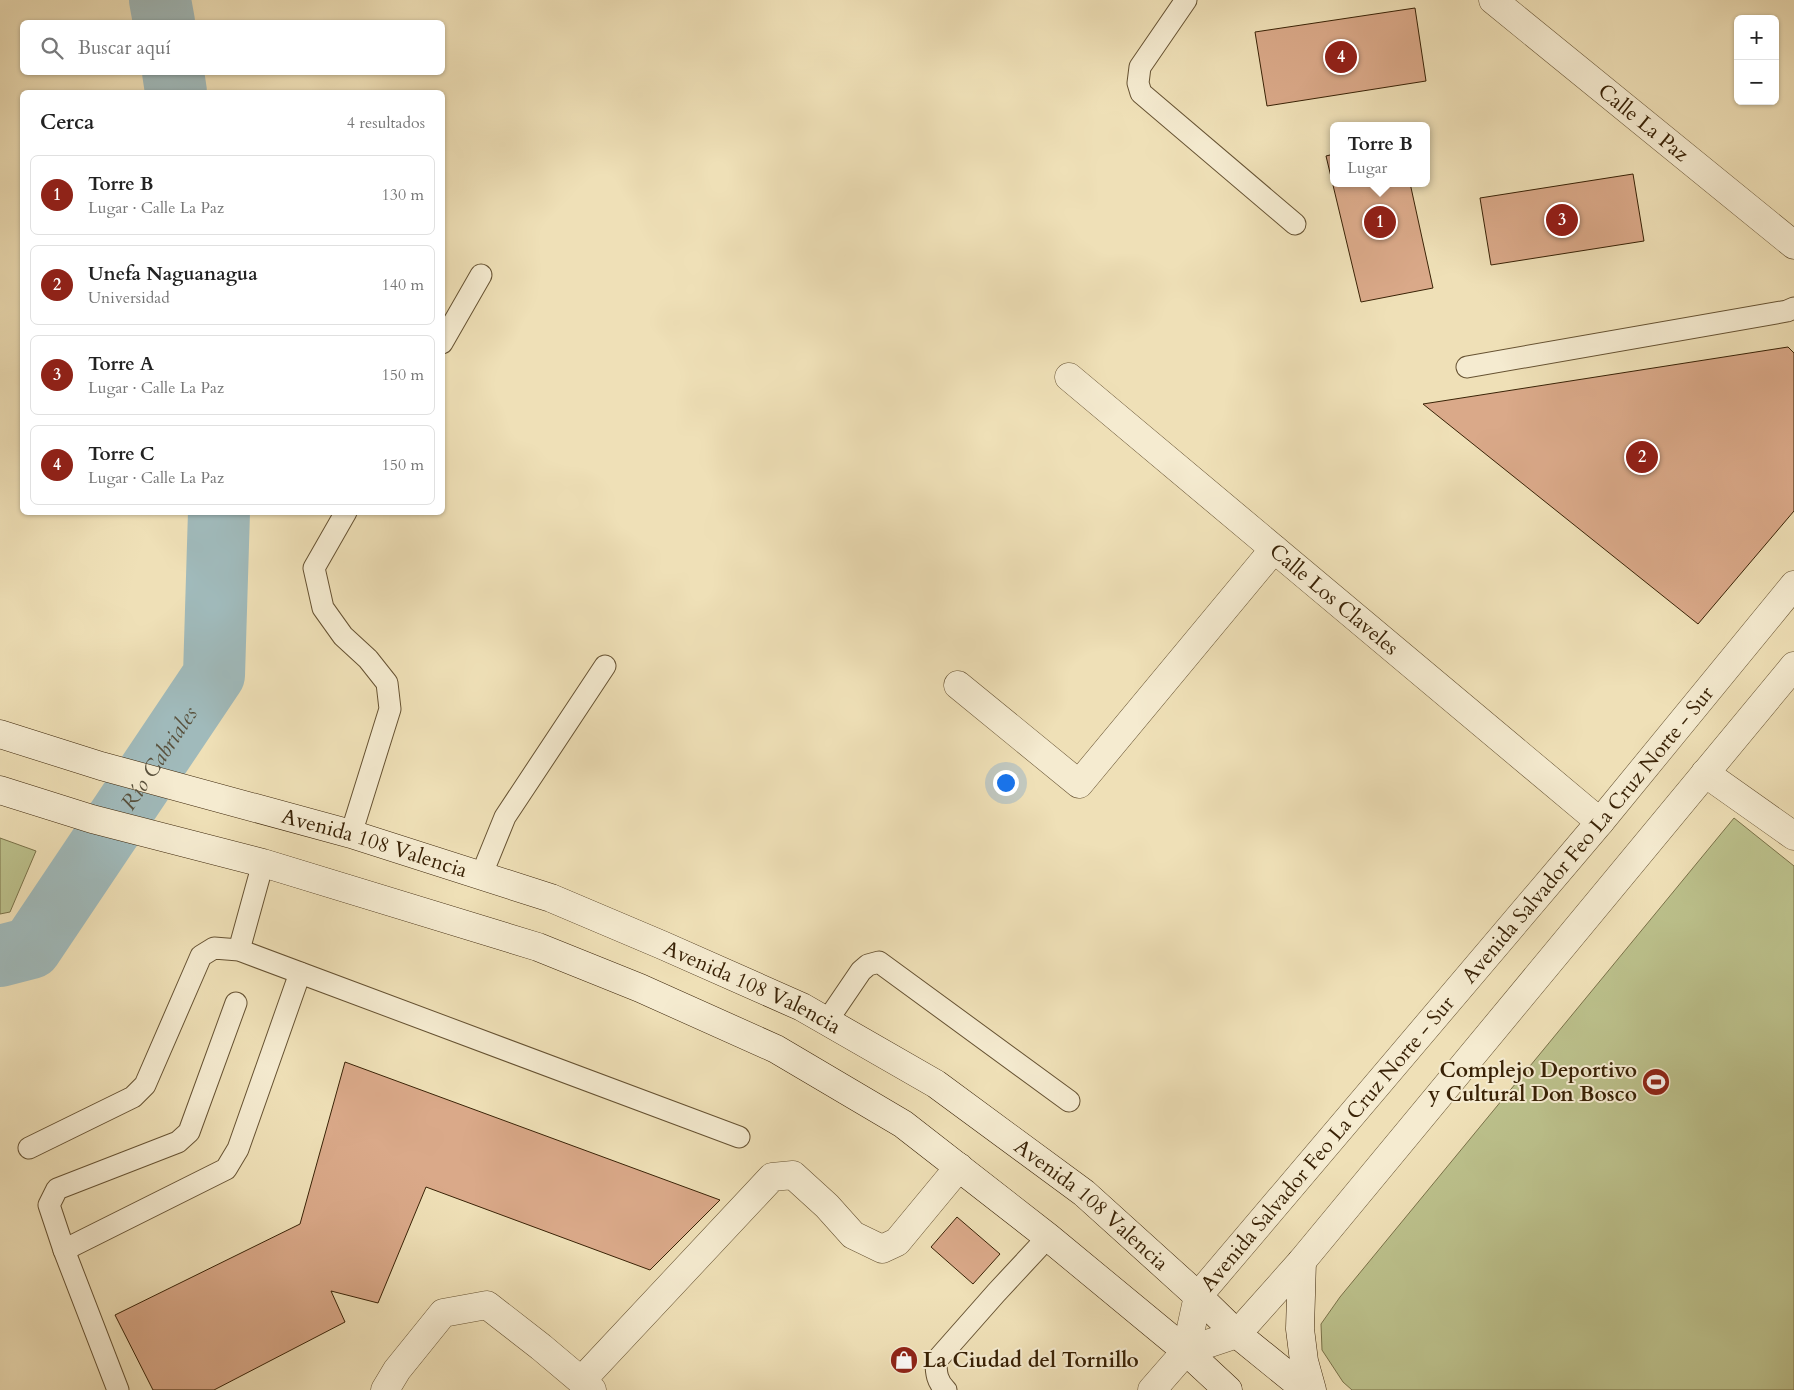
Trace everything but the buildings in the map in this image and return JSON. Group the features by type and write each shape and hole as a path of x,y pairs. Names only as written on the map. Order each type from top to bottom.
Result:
{"street":[{"name":"Calle La Paz","path":"1493,0 1794,245"},
{"name":"Calle Los Claveles","path":"1068,377 1600,822"},
{"path":"958,685 1079,784 1274,549"},
{"name":"Avenida Salvador Feo La Cruz Norte - Sur","path":"1186,1351 1198,1296 1600,822 1794,585"},
{"path":"1152,1390 1186,1351 1237,1334 1302,1261 1794,666"},
{"name":"Avenida 108 Valencia","path":"0,734 102,766 351,834 551,898 802,1007 936,1084 1084,1193 1198,1296 1237,1334 1306,1390"},
{"path":"1705,773 1794,836"},
{"path":"0,790 92,819 262,863 538,947 640,988 776,1049 903,1124 1048,1237 1186,1351 1228,1390"},
{"path":"385,1390 397,1370 443,1313 487,1305 586,1385 772,1177 792,1175 827,1206 853,1235 882,1249 897,1242 958,1168"},
{"path":"1302,1261 1300,1329 1304,1361 1312,1390"}],"lane":[{"path":"1186,0 1140,67 1138,83 1141,93 1295,224"},
{"path":"445,338 481,275"},
{"path":"1467,367 1777,313 1794,308"},
{"path":"344,515 314,568 319,592 323,608 343,636 368,659 387,684 390,709 351,834"},
{"path":"481,876 505,817 606,666"},
{"path":"239,950 262,863"},
{"path":"29,1148 133,1097 145,1085 201,956 214,948 239,950 739,1137"},
{"path":"827,1021 861,971 868,965 879,962 1069,1101"},
{"path":"64,1250 226,1169 238,1149 300,974"},
{"path":"118,1390 64,1250 50,1205 57,1189 178,1142 189,1132 236,1003"},
{"path":"946,1390 941,1385 936,1372 936,1361 1048,1237"}],"green space":[{"name":"Complejo Deportivo y Cultural Don Bosco","path":"1734,818 1794,866 1794,1390 1352,1390 1343,1382 1322,1350 1321,1324 1340,1297"},
{"path":"0,838 36,851 10,912 0,914"}],"waterway":[{"name":"Río Cabriales","path":"160,0 164,20"},
{"name":"Río Cabriales","path":"173,75 176,90"},
{"name":"Río Cabriales","path":"0,956 31,948 214,675 219,515"}],"place":[{"name":"Torre C","path":"1341,57"},
{"name":"Torre A","path":"1562,220"},
{"name":"Torre B","path":"1380,222"},
{"name":"Unefa Naguanagua","path":"1642,457"},
{"name":"Complejo Deportivo y Cultural Don Bosco","path":"1656,1082"},
{"name":"La Ciudad del Tornillo","path":"904,1360"}]}
